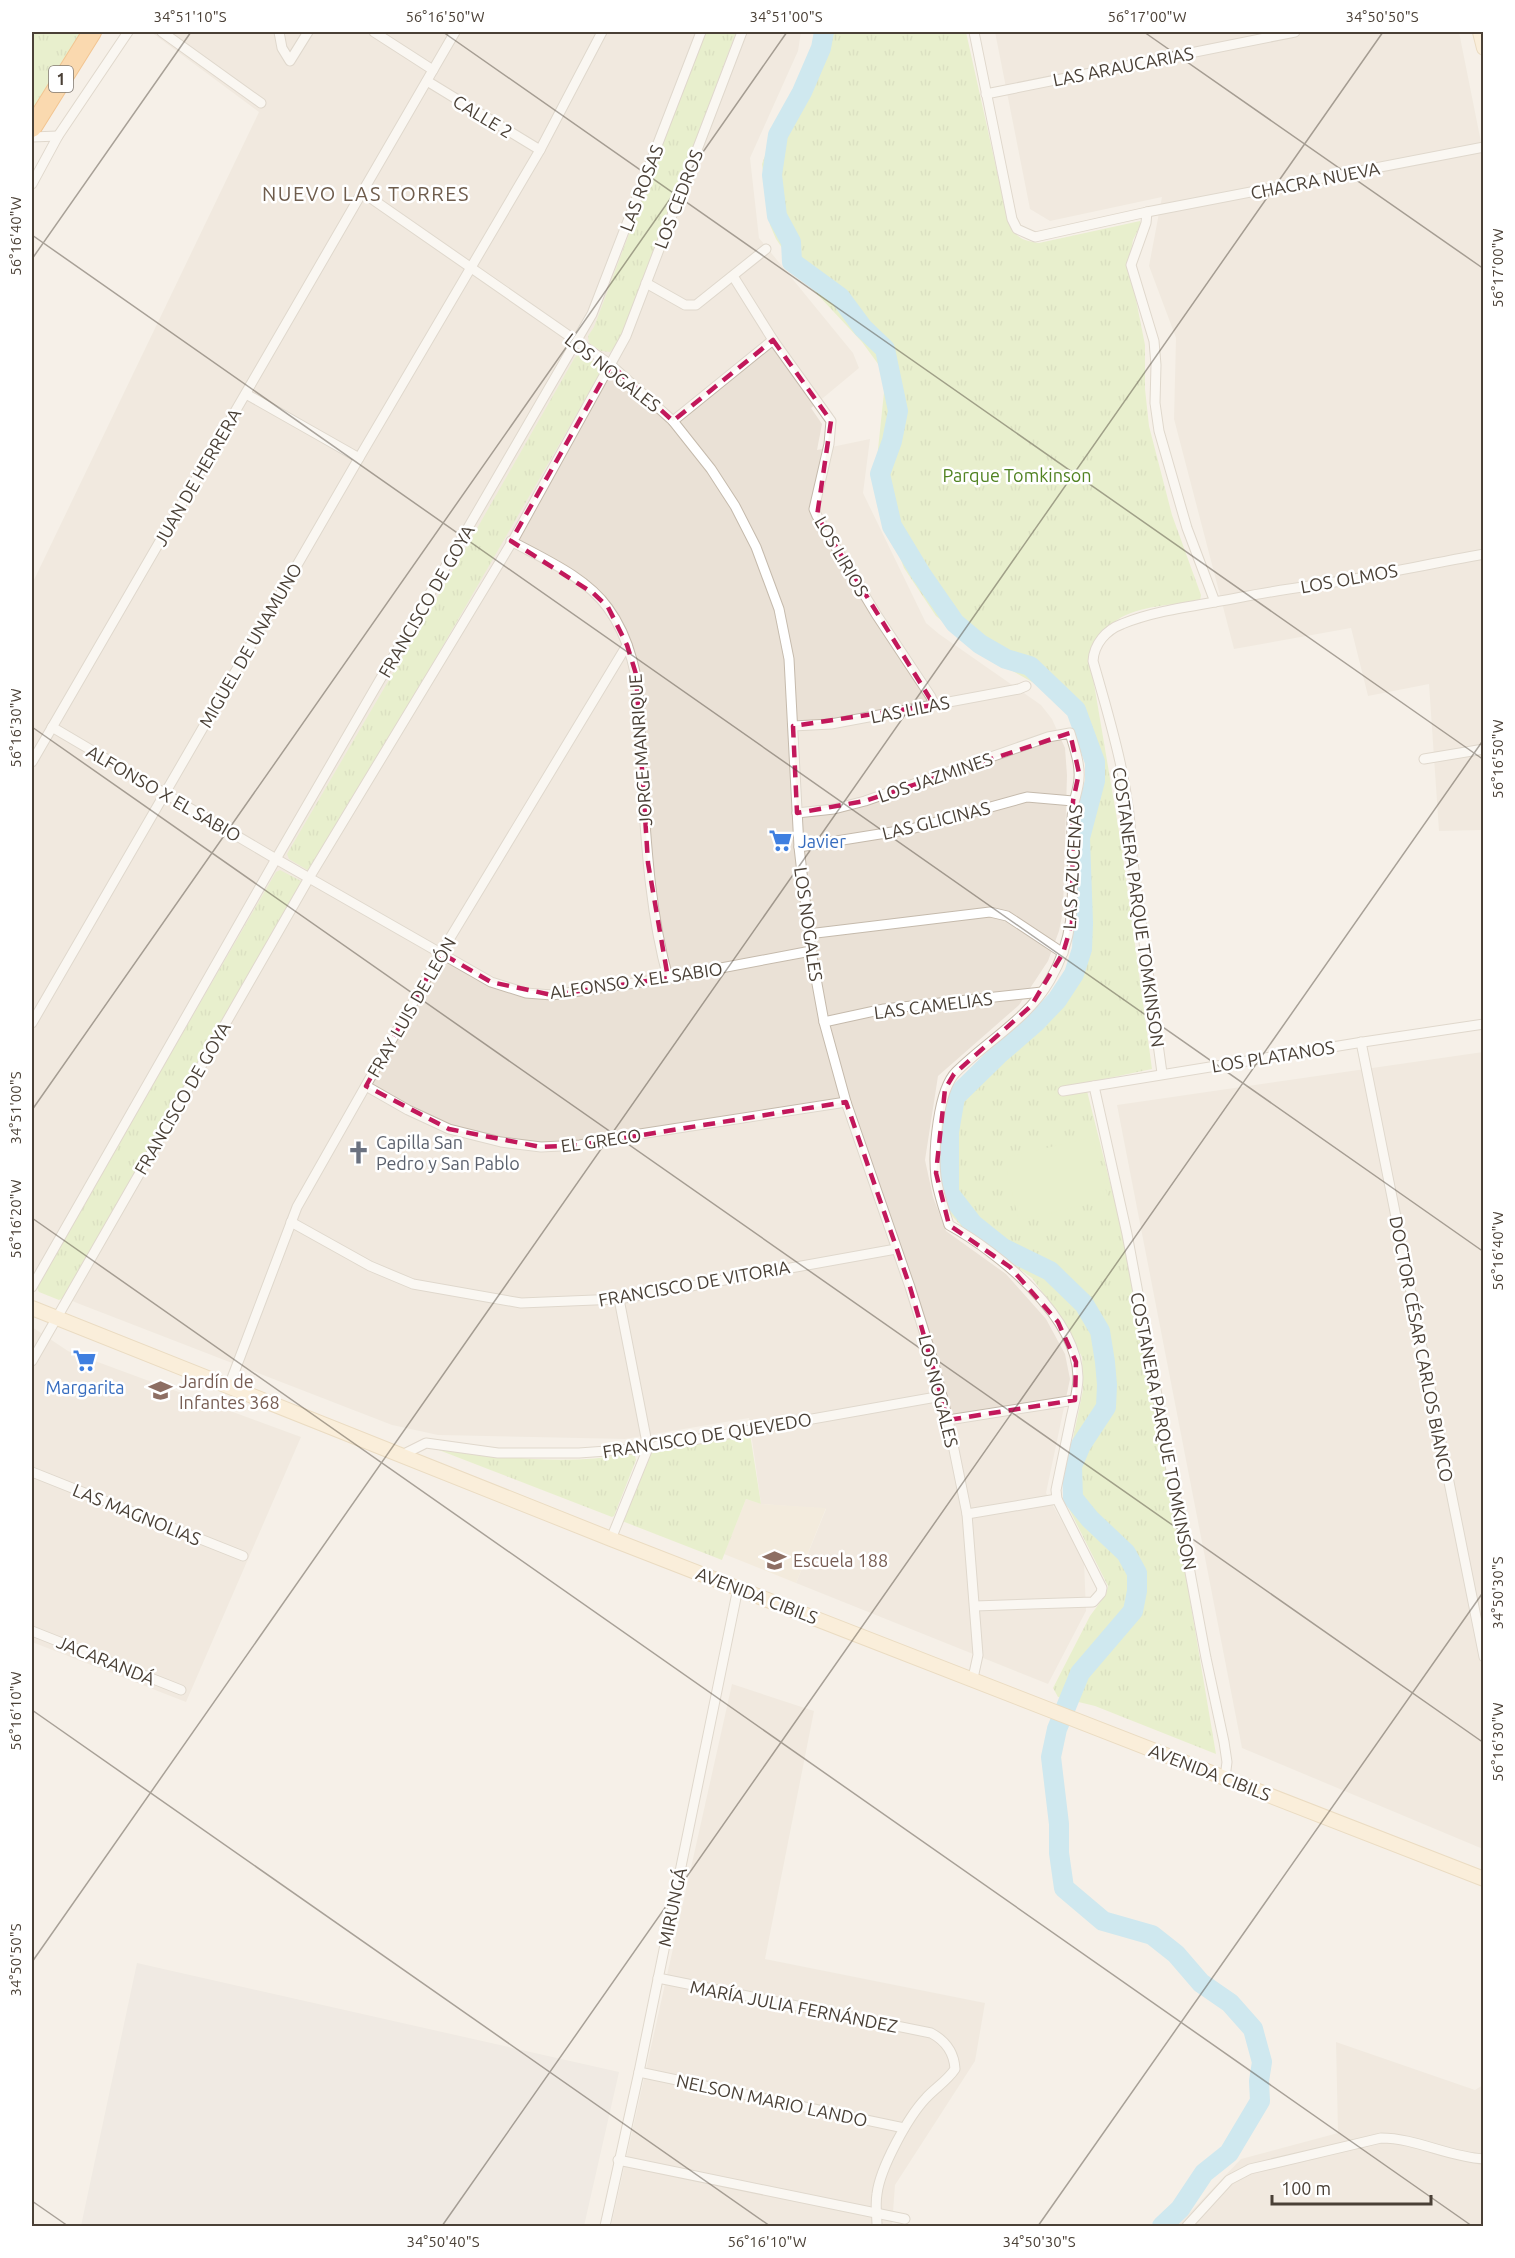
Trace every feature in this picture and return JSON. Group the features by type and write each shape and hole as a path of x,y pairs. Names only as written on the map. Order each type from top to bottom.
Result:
{"highway":[{"name":"1","path":"32,128 92,32"}],"street":[{"path":"32,184 58,136 128,32"},
{"path":"162,32 261,103"},
{"path":"279,32 282,48 290,61 308,32"},
{"path":"374,32 433,70"},
{"name":"JUAN DE HERRERA","path":"32,762 455,32"},
{"name":"MIGUEL DE UNAMUNO","path":"32,1023 540,150 602,32"},
{"name":"LAS ROSAS","path":"576,342 592,314 701,32"},
{"name":"LOS CEDROS","path":"610,365 626,336 742,32"},
{"path":"974,32 1011,219 1017,229 1035,237 1147,212 1146,223 1131,265 1154,340 1155,403 1159,431 1187,528 1215,602"},
{"name":"LAS ARAUCARIAS","path":"986,94 1295,32"},
{"path":"1480,32 1484,48"},
{"name":"CALLE 2","path":"427,81 540,150"},
{"path":"32,137 58,136"},
{"name":"CHACRA NUEVA","path":"1147,212 1484,147"},
{"name":"LOS NOGALES","path":"362,192 610,365 673,421 711,470 735,506 764,567 778,609 789,658 799,847 808,934 824,1022 846,1102 910,1287 948,1420 967,1514 978,1655 973,1678"},
{"path":"646,283 685,305 691,306 700,303 766,249"},
{"name":"LOS LIRIOS","path":"733,276 773,340 831,421 829,444 814,509 856,582 934,705"},
{"path":"673,421 773,340"},
{"name":"FRANCISCO DE GOYA","path":"32,1287 276,859 576,342"},
{"name":"FRANCISCO DE GOYA","path":"55,1318 309,878 511,541 610,365"},
{"path":"246,394 359,458"},
{"name":"JORGE MANRIQUE","path":"511,541 558,568 593,593 608,607 627,645 636,674 640,714 640,754 648,863 659,948 668,978"},
{"name":"LOS OLMOS","path":"1215,602 1484,554"},
{"name":"COSTANERA PARQUE TOMKINSON","path":"1162,1073 1132,855 1131,822 1110,720 1093,661 1098,643 1109,631 1122,624 1215,602"},
{"name":"FRAY LUIS DE LEÓN","path":"229,1386 297,1207 441,953 627,645"},
{"name":"LAS LILAS","path":"793,726 831,724 1026,686"},
{"name":"ALFONSO X EL SABIO","path":"52,728 276,859"},
{"name":"LOS JAZMINES","path":"797,813 865,801 1048,737 1070,733"},
{"name":"LAS AZUCENAS","path":"1057,1499 1056,1490 1075,1400 1078,1377 1076,1362 1058,1322 1039,1296 1011,1267 949,1225 936,1173 937,1143 945,1089 954,1074 1008,1028 1042,992 1063,953 1072,923 1074,880 1072,801 1079,785 1078,759 1070,733"},
{"path":"1424,759 1484,749"},
{"name":"LAS GLICINAS","path":"799,847 911,829 1027,797 1072,801"},
{"path":"276,859 309,878"},
{"name":"ALFONSO X EL SABIO","path":"309,878 491,982 526,993 552,995 668,978 811,951"},
{"path":"808,934 990,912 1007,916 1063,953"},
{"name":"LAS CAMELIAS","path":"824,1022 884,1009 1042,992"},
{"name":"LOS PLATANOS","path":"1063,1091 1162,1073 1484,1024"},
{"name":"DOCTOR CÉSAR CARLOS BIANCO","path":"1361,1042 1484,1657"},
{"name":"EL GRECO","path":"366,1086 408,1110 449,1129 501,1142 541,1147 580,1146 627,1136 846,1102"},
{"name":"COSTANERA PARQUE TOMKINSON","path":"1094,1086 1126,1234 1224,1742 1227,1762 1226,1778"},
{"name":"FRANCISCO DE VITORIA","path":"291,1222 370,1266 413,1284 521,1303 619,1299 896,1249"},
{"path":"611,1539 648,1448 619,1299"},
{"name":"AVENIDA CIBILS","path":"32,1308 611,1539 973,1678 1484,1879"},
{"path":"32,1361 55,1318"},
{"name":"FRANCISCO DE QUEVEDO","path":"402,1455 426,1443 498,1453 579,1453 648,1448 942,1396"},
{"path":"948,1420 1075,1400"},
{"name":"LAS MAGNOLIAS","path":"32,1472 243,1556"},
{"path":"967,1514 1057,1499 1101,1582 1101,1593 1093,1602 975,1606"},
{"name":"MIRUNGÁ","path":"604,2226 639,2072 738,1588"},
{"name":"JACARANDÁ","path":"32,1630 181,1690"},
{"name":"MARÍA JULIA FERNÁNDEZ","path":"657,1978 931,2033 942,2039 951,2051 955,2069 948,2079 926,2098 904,2128"},
{"name":"NELSON MARIO LANDO","path":"639,2072 904,2128"},
{"path":"878,2226 877,2192 886,2166 904,2128"},
{"path":"1187,2226 1229,2180 1250,2169 1381,2138 1403,2139 1484,2159"},
{"path":"618,2160 906,2219"}],"highlighted area":[{"path":"773,340 831,421 817,516 934,705 793,726 797,813 865,801 1070,733 1079,773 1073,801 1072,923 1063,953 1031,1006 954,1074 945,1089 936,1173 949,1225 1010,1267 1058,1322 1076,1362 1075,1400 948,1420 910,1287 846,1102 580,1145 541,1147 449,1129 366,1086 441,953 491,982 552,995 668,978 648,863 636,674 627,645 608,607 593,593 511,541 611,365 673,421"}],"shaded area":[{"path":"151,32 801,32 798,51 750,158 759,238 853,353 859,368 811,408 822,424 817,450 870,439 863,493 926,623 1041,705 1052,719 1065,748 1067,775 1063,911 1059,931 1048,961 1019,1005 938,1076 925,1160 933,1197 946,1231 1006,1274 1046,1319 1065,1354 1070,1379 1046,1493 1084,1561 1086,1611 1048,1684 796,1583 826,1509 761,1504 749,1418 625,1439 438,1435 392,1425 77,1303 32,1282 32,584 259,112"},
{"path":"995,32 1459,32 1484,157 1483,858 1481,830 1439,831 1429,684 1368,696 1351,628 1234,649 1174,419 1176,338 1149,266 1162,197 1050,221 1030,209"},
{"path":"1483,1052 1483,1849 1242,1748 1117,1105"},
{"path":"32,1327 68,1351 301,1437 186,1702 32,1642"},
{"path":"746,1499 761,1504 826,1508 796,1583 724,1554"},
{"path":"732,1684 814,1711 765,1959 985,2003 975,2061 895,2185 892,2226 611,2226"},
{"path":"137,1963 619,2072 584,2226 81,2226"},
{"path":"1336,2042 1475,2090 1483,2085 1483,2226 1177,2226 1241,2159 1338,2133"}],"green space":[{"path":"32,32 82,32 32,110"},
{"path":"705,32 736,32 621,340 610,352 601,351 589,343 588,336 594,327"},
{"name":"Parque Tomkinson","path":"815,32 966,32 1008,221 1017,235 1027,241 1039,243 1140,221 1141,224 1133,240 1129,264 1145,345 1145,389 1149,426 1172,515 1201,595 1200,601 1157,606 1126,615 1110,626 1091,647 1091,666 1122,849 1152,1069 1085,1083 1128,1254 1159,1417 1216,1754 1095,1706 1058,1697 1053,1688 1090,1616 1106,1594 1108,1586 1065,1501 1064,1482 1083,1390 1082,1357 1064,1322 1032,1278 966,1231 951,1215 939,1171 943,1126 950,1090 986,1054 1031,1018 1071,969 1078,945 1079,883 1076,823 1088,771 1074,722 1052,693 989,658 936,616 904,568 874,487 885,383 881,368 862,342 803,279 776,239 770,225 762,164 777,124 810,56"},
{"path":"579,353 600,366 601,372 314,869 309,871 289,859 287,854"},
{"path":"280,870 303,882 63,1298 59,1300 39,1292 36,1286 276,872"},
{"path":"1093,1137 1108,1199 1019,1221 1004,1158"},
{"path":"750,1434 761,1504 746,1499 722,1560 622,1521 648,1455 652,1451"},
{"path":"431,1447 529,1459 603,1458 628,1454 635,1456 636,1460 612,1517"}],"waterway":[{"path":"824,32 821,48 802,92 778,135 772,175 777,216 791,242 792,262 840,297 863,328 885,349 898,411 892,441 880,474 892,526 921,574 955,623 980,644 1006,659 1030,666 1076,710 1095,762 1095,781 1080,838 1082,949 1074,974 1057,1000 1035,1023 955,1097 949,1132 949,1193 973,1224 1003,1248 1050,1271 1084,1304 1100,1331 1107,1385 1106,1407 1081,1445 1072,1466 1073,1498 1090,1519 1126,1553 1137,1573 1137,1591 1133,1611 1080,1673 1057,1729 1051,1757 1064,1888 1103,1921 1152,1935 1176,1954 1201,1983 1230,2003 1253,2029 1262,2062 1259,2081 1260,2101 1229,2153 1204,2173 1180,2209 1162,2226"}],"place":[{"name":"Javier","path":"780,841"},
{"name":"Capilla San Pedro y San Pablo","path":"358,1152"},
{"name":"Margarita","path":"85,1361"},
{"name":"Jardín de Infantes 368","path":"161,1391"},
{"name":"Escuela 188","path":"775,1560"}],"district":[{"name":"NUEVO LAS TORRES","path":"366,193"}]}
